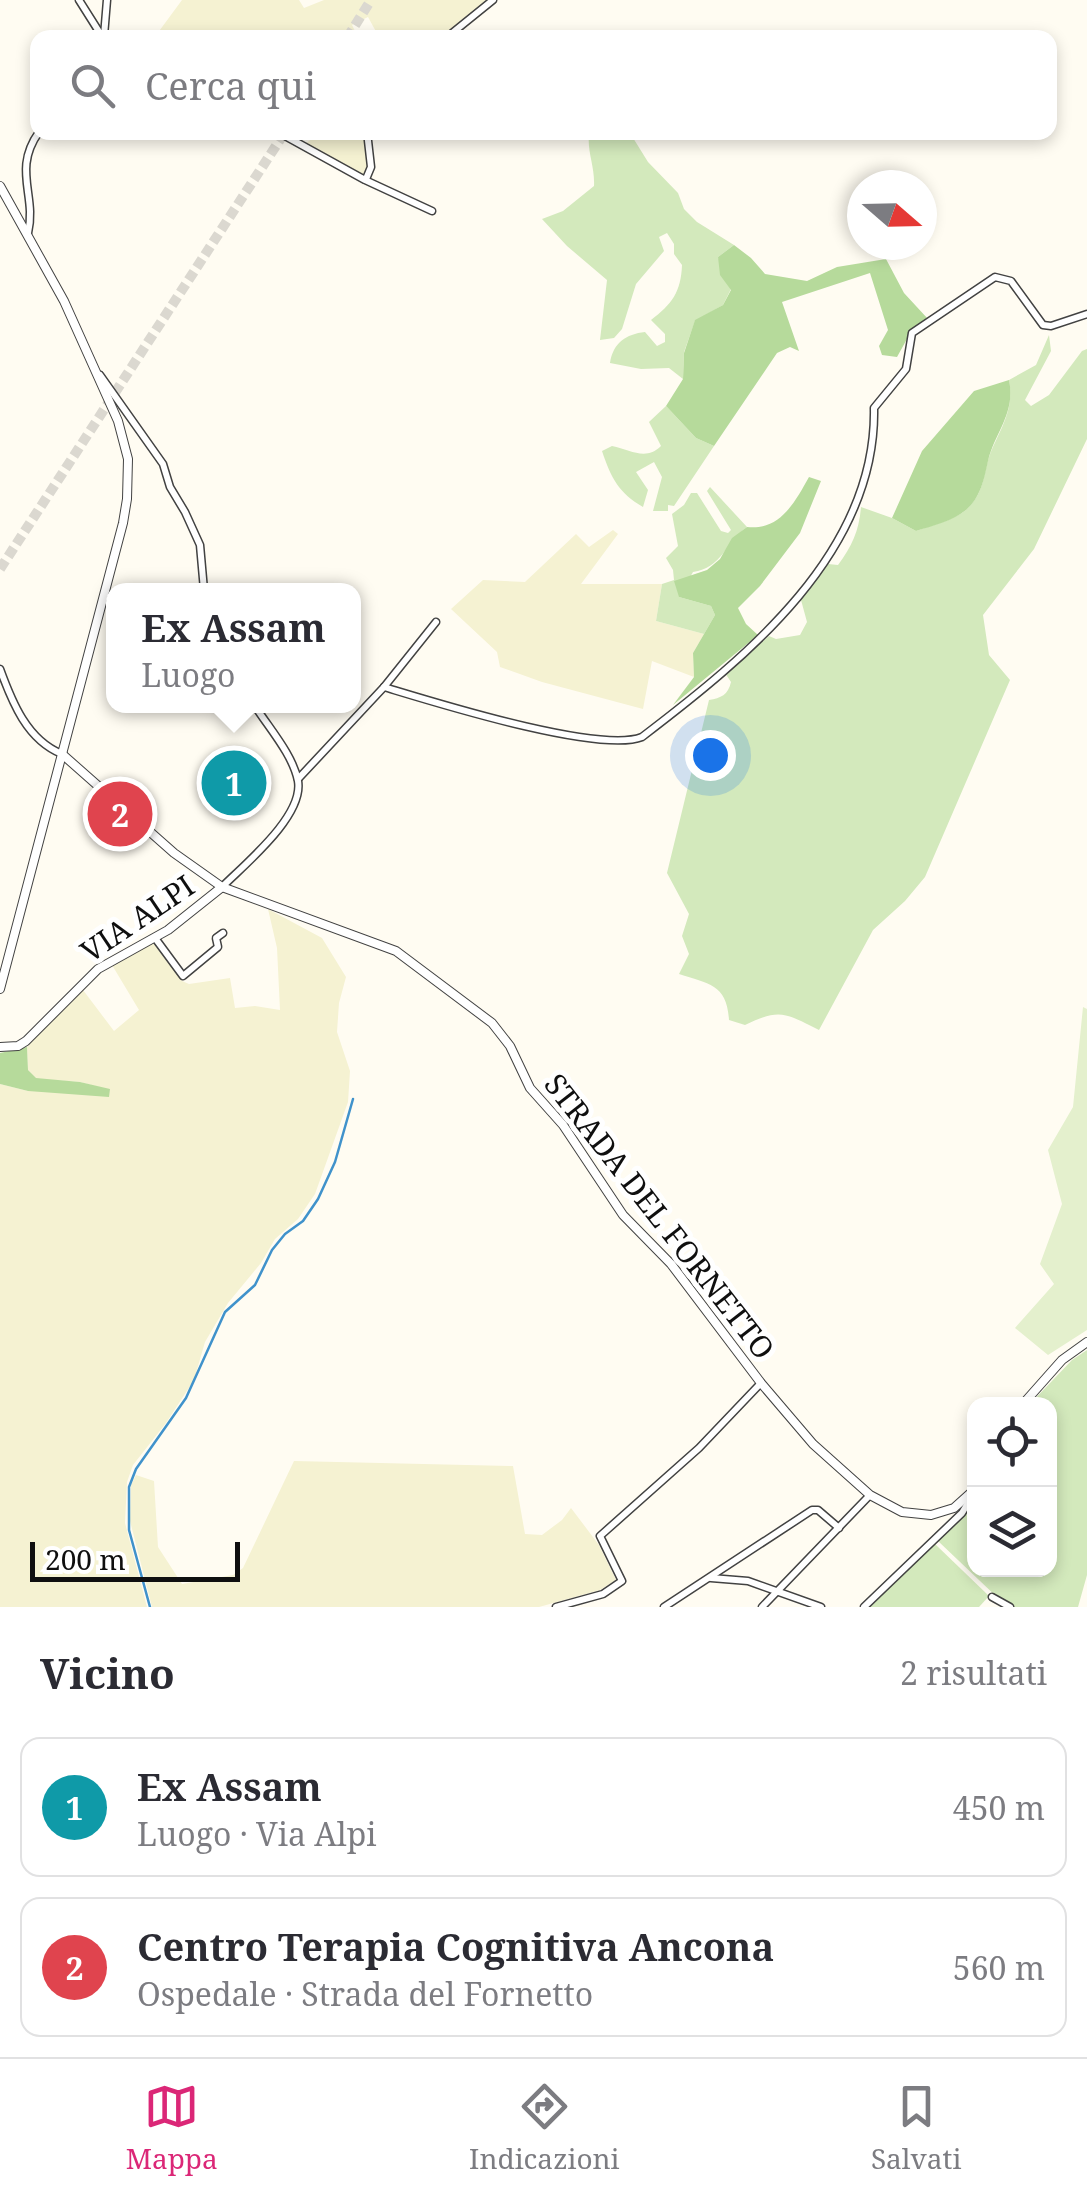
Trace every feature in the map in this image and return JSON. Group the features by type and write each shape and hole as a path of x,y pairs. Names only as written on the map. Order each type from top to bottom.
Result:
{"street":[{"path":"80,0 99,30"},
{"path":"104,30 106,0"},
{"path":"456,30 494,0"},
{"path":"28,233 31,222 24,165 34,140"},
{"path":"292,140 432,211"},
{"path":"365,180 371,172 368,140"},
{"path":"0,186 28,233 96,370 128,459 127,499 0,988"},
{"path":"384,687 474,714 563,733 619,743 642,738 769,630 834,547 849,522 874,437 874,408 906,369 912,334 995,277 1010,280 1043,325 1087,314"},
{"path":"96,370 163,464 170,488 200,545 203,583"},
{"path":"361,712 436,622"},
{"path":"0,669 14,706 39,740 62,754"},
{"path":"260,713 298,779 360,713"},
{"name":"STRADA DEL FORNETTO","path":"62,754 174,852 222,888 396,952 492,1023 510,1046 530,1088 573,1139 623,1215 671,1264 761,1383 835,1466 870,1495 902,1512 931,1515 954,1508 967,1497"},
{"name":"VIA ALPI","path":"0,1047 26,1041 98,970 155,938 222,888 295,807 298,779"},
{"path":"155,938 183,976 218,947 216,938 223,932"},
{"path":"1028,1397 1062,1360 1087,1342"},
{"path":"556,1607 604,1594 622,1581 600,1536 699,1448 761,1383"},
{"path":"762,1607 870,1495"},
{"path":"864,1607 967,1503"},
{"path":"664,1607 812,1510 818,1510 838,1528"},
{"path":"709,1578 748,1582 820,1607"},
{"path":"992,1597 1010,1607"}],"shaded area":[{"path":"182,0 299,0 304,8 324,0 487,0 449,30 375,30 368,17 352,25 354,30 160,30"},
{"path":"365,140 368,173 364,176 306,143"},
{"path":"613,530 618,534 581,584 662,584 656,621 704,634 693,653 694,677 652,661 643,709 500,667 497,652 451,609 483,580 525,582 576,534 589,547"},
{"path":"268,909 322,938 346,977 337,1032 350,1071 348,1102 315,1194 298,1219 275,1239 228,1303 205,1342 194,1380 133,1465 127,1482 125,1523 147,1607 0,1607 0,1084 28,1091 110,1090 80,1082 36,1079 28,1070 27,1047 83,990 114,1031 139,1010 112,965 153,942 182,981 189,984 230,978 235,1008 280,1010 277,948"},
{"path":"294,1461 513,1466 525,1534 542,1535 571,1508 599,1545 616,1580 600,1590 539,1607 152,1607 130,1521 131,1485 136,1475 154,1481 158,1547 182,1584 233,1575 243,1568"}],"green space":[{"path":"589,140 634,140 648,162 678,193 684,209 734,245 718,257 731,289 723,305 695,321 684,352 683,379 669,368 641,369 610,363 617,345 632,335 645,332 657,346 665,342 665,334 651,320 674,297 682,265 667,233 659,237 664,251 636,284 622,329 614,338 600,340 607,280 542,219 563,211 594,186"},
{"path":"734,245 765,274 807,281 837,267 887,260 904,293 928,319 912,330 897,357 882,355 879,346 888,330 870,273 782,302 799,351 790,347 777,353 714,446 696,438 666,406 683,379 684,353 695,320 723,305 731,290 720,275 718,257"},
{"path":"1049,335 1051,351 1025,400 1031,406 1049,395 1087,349 1087,439 1034,549 983,615 989,655 1010,680 925,877 873,930 819,1030 782,1015 745,1025 729,1020 720,992 707,983 679,974 689,954 682,936 689,914 667,873 709,700 726,693 731,682 725,673 769,636 776,639 800,635 807,622 801,600 828,564 838,565 843,558 857,531 861,507 916,531 968,508 980,490 1008,411 1009,380 1036,365"},
{"path":"1009,380 1007,412 971,505 955,517 916,531 892,518 922,451 974,391"},
{"path":"666,406 696,438 714,446 674,506 668,505 668,511 653,511 662,477 654,462 636,472 648,490 643,507 617,484 602,451 612,446 650,453 661,446 649,422"},
{"path":"809,477 821,481 800,533 738,608 746,624 758,635 673,705 694,677 693,653 715,615 711,606 679,597 674,581 707,570 720,559 732,538 747,527 777,520 792,505"},
{"path":"710,487 747,527 711,566 693,572 679,597 711,606 715,615 704,634 656,621 662,584 674,580 666,558 678,546 672,514 691,493 697,493 721,531 731,530 707,491"},
{"path":"1083,1007 1087,1009 1087,1330 1048,1355 1015,1328 1054,1284 1040,1264 1062,1204 1048,1150 1073,1107"},
{"path":"27,1047 28,1070 36,1078 110,1089 109,1097 28,1091 0,1084 0,1053"},
{"path":"1087,1350 1087,1575 1078,1607 1014,1607 1000,1600 976,1577 1057,1577 1057,1397 1037,1397"},
{"path":"967,1510 967,1569 938,1541"},
{"path":"935,1544 989,1596 979,1607 870,1607"}],"waterway":[{"path":"150,1607 129,1530 129,1487 136,1469 186,1398 225,1312 255,1285 272,1250 303,1221 318,1199 335,1162 353,1099"}],"tunnel":[{"path":"352,30 371,0"},
{"path":"0,569 280,140"}],"place":[{"name":"Ex Assam","path":"234,783"},
{"name":"Centro Terapia Cognitiva Ancona","path":"120,814"}]}
